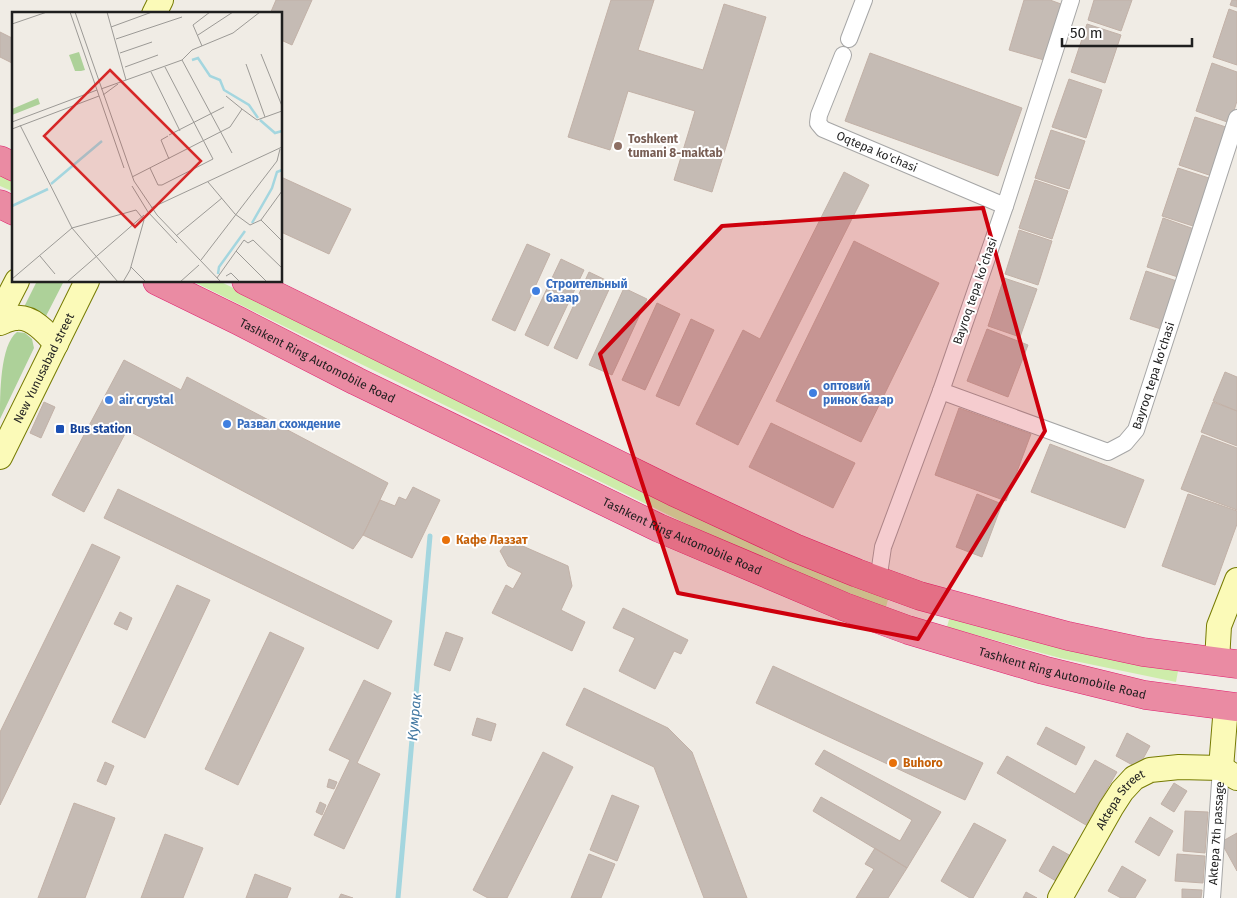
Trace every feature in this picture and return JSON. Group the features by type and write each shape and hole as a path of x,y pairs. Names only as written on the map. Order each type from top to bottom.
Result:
{"highway":[{"path":"0,160 12,166"},
{"path":"0,204 12,210"},
{"name":"Tashkent Ring Automobile Road","path":"159,282 356,381 659,528 845,607 908,630 1043,670 1145,695 1232,706"},
{"path":"248,282 674,492 795,548 878,581 920,596 1068,636 1143,652 1227,663 1232,706"}],"street":[{"path":"849,39 864,0"},
{"name":"Bayroq tepa koʻchasi","path":"878,581 882,547 941,391 1005,206 1071,0"},
{"name":"Oqtepa ko'chasi","path":"843,55 818,115 818,123 823,129 1005,206"},
{"name":"Bayroq tepa ko'chasi","path":"941,391 1108,452 1125,443 1136,430 1237,118"},
{"path":"0,314 16,282"},
{"name":"New Yunusabad street","path":"0,457 87,282"},
{"path":"0,323 17,317 31,322 46,331 56,344"},
{"path":"1227,663 1219,626 1237,580"},
{"path":"1229,773 1232,706"},
{"name":"Aktepa Street","path":"1060,898 1122,790 1134,778 1150,770 1169,767 1229,773"},
{"name":"Aktepa 7th passage","path":"1212,898 1229,773"}],"highlighted area":[{"path":"983,208 1045,431 918,639 678,593 600,354 722,226"}],"green space":[{"path":"0,172 12,178 12,191 0,186"},
{"path":"36,282 63,282 45,318 24,307"},
{"path":"194,282 221,282 697,515 889,596 886,607 788,569 693,527"},
{"path":"17,332 25,333 32,339 34,348 0,419 4,359 11,338"},
{"path":"950,616 1120,660 1178,671 1176,682 1060,658 947,627"}],"building":[{"path":"276,0 312,0 292,45 282,40 282,12 271,12"},
{"path":"611,0 654,0 638,50 703,70 724,4 766,17 712,192 674,180 695,111 628,91 610,150 568,137"},
{"path":"1024,0 1050,0 1061,4 1044,60 1009,50"},
{"path":"1094,0 1132,0 1121,31 1088,20"},
{"path":"1232,0 1237,0 1237,7 1230,5"},
{"path":"1229,9 1237,12 1237,65 1213,57"},
{"path":"1087,24 1121,35 1105,83 1071,72"},
{"path":"0,32 12,38 12,63 0,57"},
{"path":"870,53 1022,108 998,176 845,121"},
{"path":"1212,63 1237,72 1237,101 1230,123 1196,111"},
{"path":"1069,79 1102,90 1086,138 1052,127"},
{"path":"1195,117 1229,128 1212,176 1179,165"},
{"path":"1051,130 1085,141 1069,189 1035,178"},
{"path":"1178,168 1212,179 1196,227 1162,216"},
{"path":"844,172 869,185 738,445 696,424 743,330 760,339"},
{"path":"282,177 351,209 329,254 282,232"},
{"path":"1035,180 1068,191 1052,239 1019,228"},
{"path":"1163,218 1197,230 1181,278 1147,267"},
{"path":"1019,230 1052,241 1038,285 1005,274"},
{"path":"854,241 939,283 861,442 776,401"},
{"path":"527,244 550,254 515,331 492,320"},
{"path":"561,259 584,270 548,346 525,335"},
{"path":"1146,271 1180,282 1164,330 1130,319"},
{"path":"589,272 612,283 577,359 554,348"},
{"path":"1004,278 1037,289 1020,337 988,326"},
{"path":"624,288 647,299 612,375 589,365"},
{"path":"657,303 680,314 645,390 622,380"},
{"path":"691,319 714,330 679,406 656,396"},
{"path":"987,329 1028,345 1008,397 967,381"},
{"path":"124,360 181,390 187,377 388,483 363,535 353,549 127,430 84,512 52,495"},
{"path":"1225,372 1237,377 1237,411 1213,401"},
{"path":"44,402 55,407 41,438 30,433"},
{"path":"1213,402 1237,411 1237,446 1201,432"},
{"path":"959,408 1031,434 1006,501 935,475"},
{"path":"771,423 855,463 833,508 749,467"},
{"path":"1202,435 1237,448 1237,510 1181,489"},
{"path":"1050,444 1144,480 1125,528 1031,492"},
{"path":"413,487 440,500 412,558 363,535 380,500 395,506 399,497 406,500"},
{"path":"118,489 392,621 378,649 104,518"},
{"path":"977,494 1002,504 982,557 956,547"},
{"path":"1188,494 1237,511 1237,524 1215,585 1162,566"},
{"path":"509,540 568,566 572,586 561,610 585,622 572,651 492,613 506,585 513,589 522,573 508,566 500,551"},
{"path":"92,544 120,557 0,805 0,732"},
{"path":"177,585 210,600 145,738 112,722"},
{"path":"623,608 688,640 681,654 674,651 655,689 619,671 635,638 613,628"},
{"path":"120,612 132,618 127,630 114,624"},
{"path":"270,632 304,648 238,785 205,769"},
{"path":"446,632 463,638 450,671 434,665"},
{"path":"773,666 983,763 965,800 756,703"},
{"path":"364,680 391,693 357,763 380,774 344,849 314,835 350,760 329,750"},
{"path":"584,688 668,728 692,752 747,898 704,898 654,767 566,725"},
{"path":"477,718 496,724 491,741 472,735"},
{"path":"1046,727 1085,747 1076,765 1037,744"},
{"path":"1127,733 1150,746 1138,768 1116,756"},
{"path":"824,750 941,812 907,868 813,811 821,797 900,841 912,820 815,764"},
{"path":"543,752 573,767 507,898 488,898 473,890"},
{"path":"1007,756 1075,794 1095,760 1117,772 1086,825 997,773"},
{"path":"105,762 114,766 106,785 97,781"},
{"path":"329,779 337,782 334,789 327,787"},
{"path":"1174,783 1187,791 1174,812 1161,804"},
{"path":"612,795 639,806 617,861 590,850"},
{"path":"320,802 326,805 322,815 316,812"},
{"path":"74,803 115,818 85,898 38,898"},
{"path":"1185,811 1208,812 1205,853 1183,851"},
{"path":"1150,817 1173,831 1159,856 1135,842"},
{"path":"974,823 1006,840 973,898 970,898 941,881"},
{"path":"1237,833 1237,871 1221,842"},
{"path":"165,834 203,848 183,898 141,898"},
{"path":"1053,846 1071,856 1056,881 1039,871"},
{"path":"875,848 907,868 888,898 856,898 874,869 865,864"},
{"path":"589,854 615,864 601,898 571,898"},
{"path":"1177,854 1205,856 1203,883 1175,881"},
{"path":"1122,866 1146,880 1135,898 1121,898 1108,891"},
{"path":"255,874 291,888 287,898 246,898"},
{"path":"1182,889 1202,890 1201,898 1182,898"},
{"path":"1026,892 1037,898 1023,898"},
{"path":"341,894 353,898 339,898"}],"waterway":[{"name":"Кумрак","path":"398,898 430,536"}],"place":[{"name":"Toshkent tumani 8-maktab","path":"618,146"},
{"name":"Строительный базар","path":"536,291"},
{"name":"оптовий ринок базар","path":"813,393"},
{"name":"air crystal","path":"109,400"},
{"name":"Развал схождение","path":"227,424"},
{"name":"Bus station","path":"60,429"},
{"name":"Кафе Лаззат","path":"446,540"},
{"name":"Buhoro","path":"893,763"}]}
